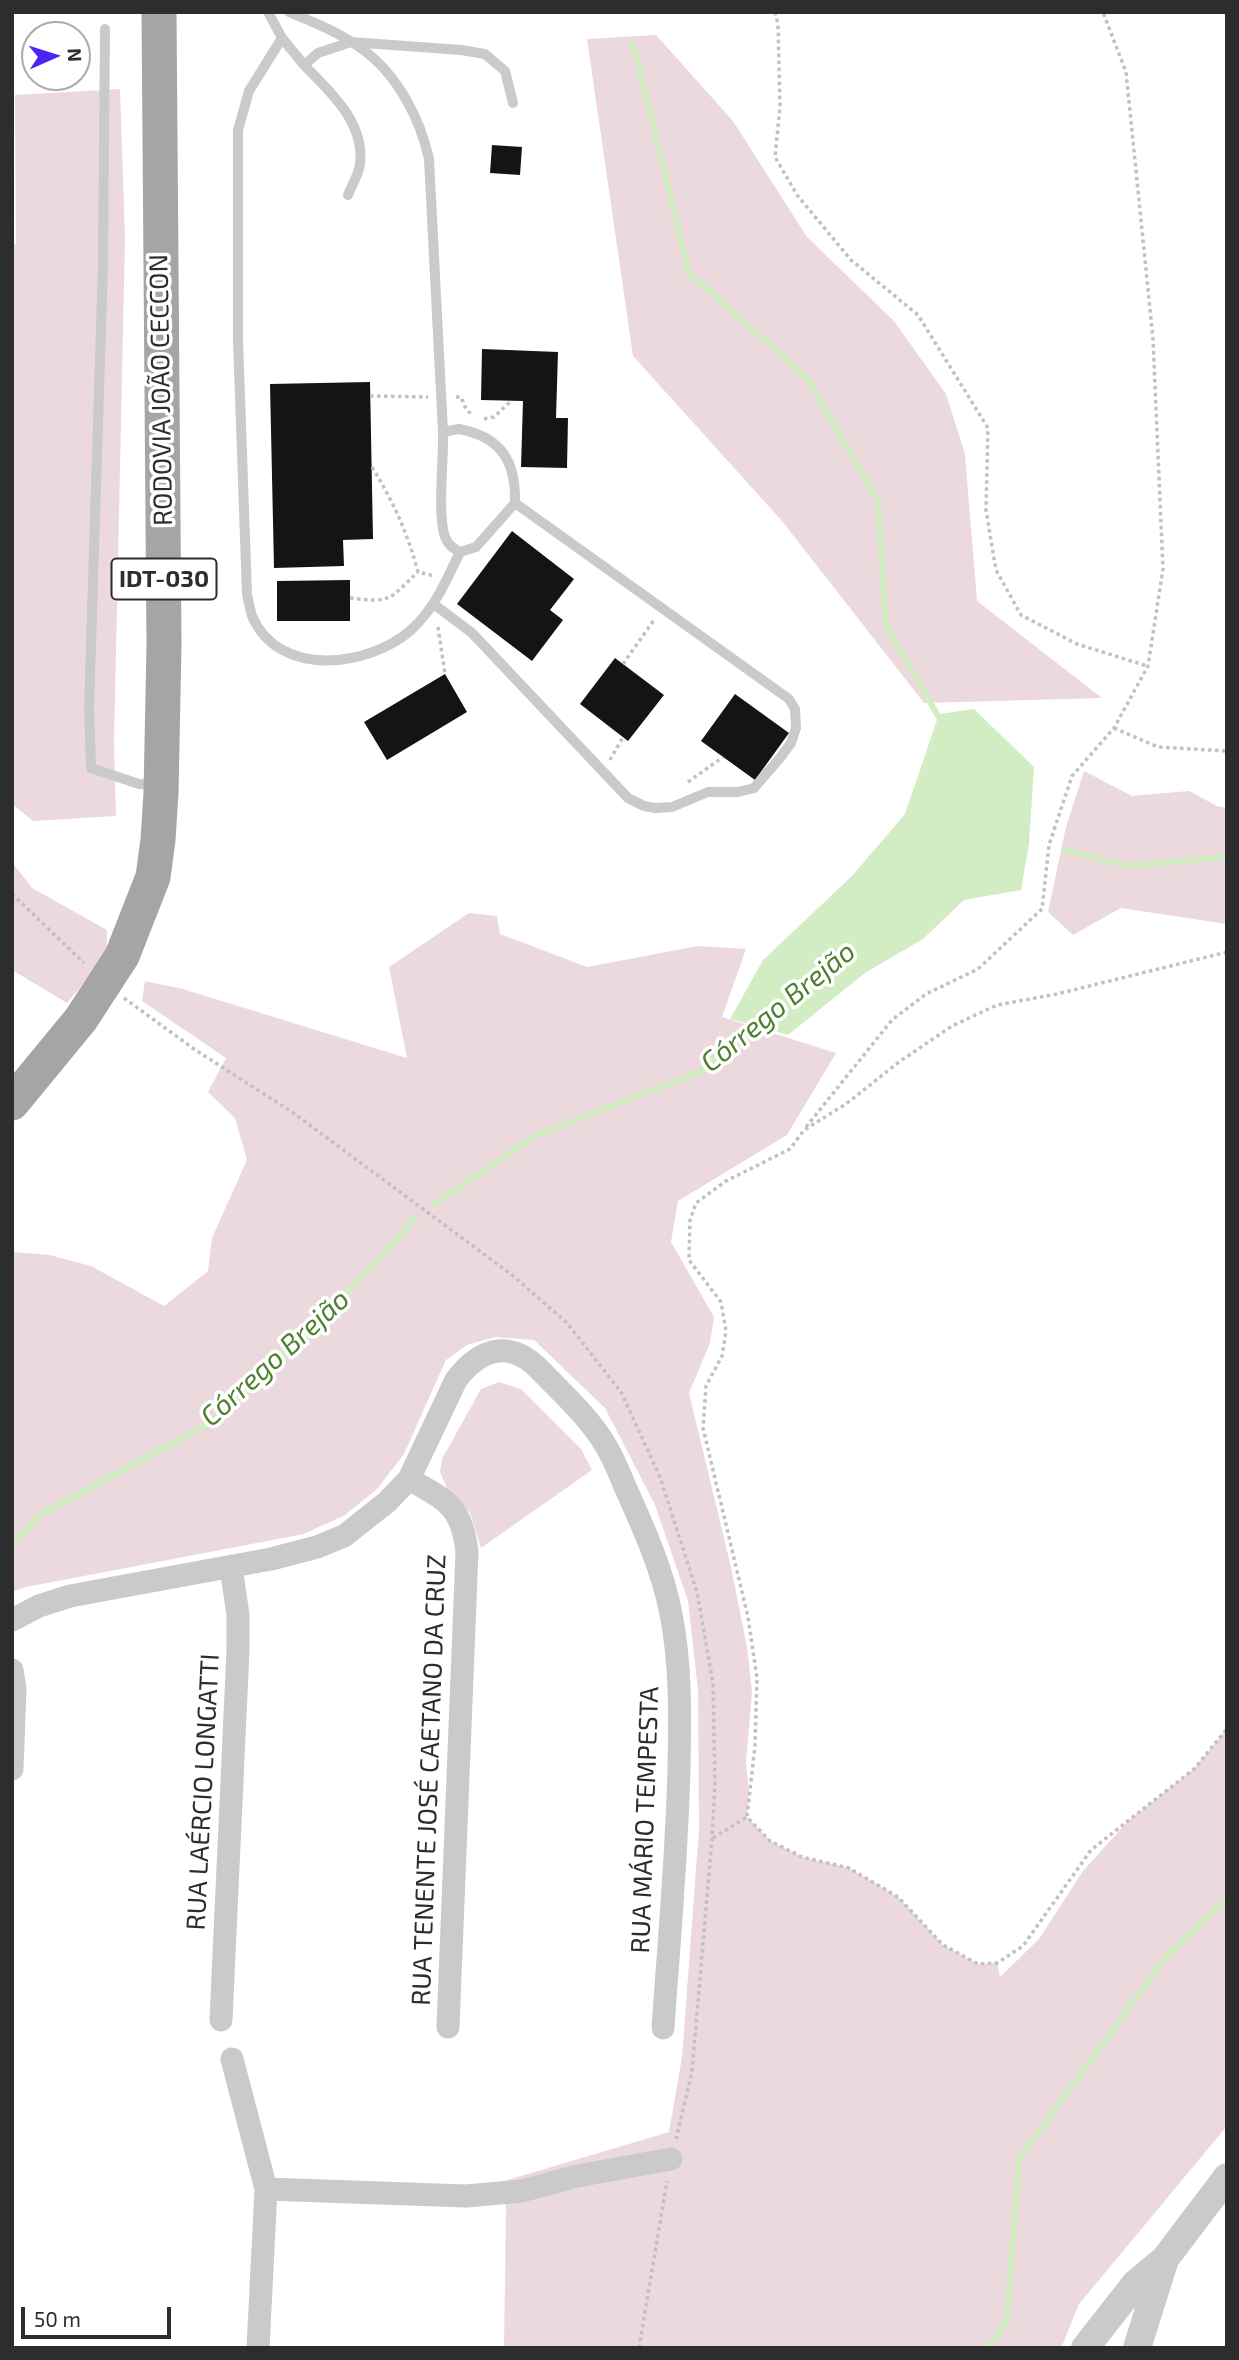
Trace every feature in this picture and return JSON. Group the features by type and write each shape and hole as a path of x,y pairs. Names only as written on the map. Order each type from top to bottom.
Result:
{"main road":[{"name":"RODOVIA JOÃO CECCON","path":"12,1102 81,1019 105,983 130,940 153,877 162,785 164,645 159,12"}],"street":[{"name":"RUA MÁRIO TEMPESTA","path":"12,1620 39,1606 70,1596 231,1567 317,1548 344,1535 387,1502 409,1479 456,1380 465,1368 486,1353 505,1350 518,1353 534,1364 589,1421 607,1447 643,1526 671,1614 680,1702 678,1822 663,2028"},
{"name":"RUA TENENTE JOSÉ CAETANO DA CRUZ","path":"409,1479 446,1501 460,1517 467,1552 448,2027"},
{"name":"RUA LAÉRCIO LONGATTI","path":"221,2020 238,1650 238,1615 231,1567"},
{"path":"12,1670 15,1689 12,1769"},
{"path":"232,2059 267,2189 258,2348"},
{"path":"267,2189 466,2196 522,2191 577,2176 671,2160"},
{"path":"1085,2348 1136,2283 1165,2259 1227,2177"},
{"path":"1137,2348 1165,2259"}],"lane":[{"path":"268,12 282,38 337,99 356,131 360,145 360,165 348,195"},
{"path":"289,12 318,24 363,49 386,73 411,108 424,134 429,159 443,432 443,532 451,547 460,552 477,547 516,503 513,474 508,459 499,447 473,432 459,429 443,432"},
{"path":"105,29 103,263 89,708 91,768 139,784 162,785"},
{"path":"282,38 249,91 239,130 238,340 247,595 253,617 264,634 281,649 300,657 334,661 359,658 396,642 435,605 460,552"},
{"path":"304,65 318,54 351,42 485,54 505,71 513,103"},
{"path":"435,605 472,633 603,773 636,803 655,808 672,807 708,792 749,790 765,777 790,743 796,728 796,709 789,699 661,610 516,503"}],"path":[{"path":"775,12 778,24 780,107 775,157 797,195 851,260 918,315 988,428 986,510 996,570 1021,615 1077,644 1148,666"},
{"path":"747,1817 755,1746 757,1678 748,1618 703,1428 706,1386 722,1356 726,1331 722,1302 689,1260 690,1220 696,1203 726,1181 790,1149 892,1020 926,994 978,969 1042,909 1049,845 1072,776 1114,728 1148,666 1163,569 1153,339 1126,72 1103,12"},
{"path":"372,467 408,536 418,572"},
{"path":"418,572 446,581"},
{"path":"350,598 376,601 391,599 418,572"},
{"path":"435,605 445,674"},
{"path":"623,664 661,610"},
{"path":"1114,728 1158,747 1227,751"},
{"path":"603,773 623,737"},
{"path":"12,894 105,983 165,1029 292,1112 512,1275 566,1323 621,1392 660,1477 697,1592 713,1683 715,1784 692,2072 671,2160 639,2348"},
{"path":"804,1130 846,1104 899,1062 952,1026 997,1005 1057,994 1227,952"},
{"path":"747,1817 770,1841 802,1857 849,1868 898,1898 943,1945 978,1964 997,1964 1023,1946 1091,1850 1194,1769 1227,1729"},
{"path":"712,1838 747,1817"}],"shaded area":[{"path":"656,35 733,121 807,237 894,321 946,394 965,454 977,601 1102,698 924,703 782,521 633,356 587,39"},
{"path":"120,89 125,238 114,743 116,816 33,821 12,804 12,245 16,244 15,95"},
{"path":"1084,771 1132,796 1189,791 1217,806 1227,808 1227,924 1121,908 1073,935 1048,912 1066,827"},
{"path":"12,862 32,888 107,930 107,949 67,1003 12,970"},
{"path":"469,913 497,916 500,934 587,967 698,946 746,949 722,1017 836,1053 787,1135 678,1201 671,1242 714,1317 710,1343 689,1393 731,1567 747,1647 752,1691 746,1763 749,1790 747,1817 770,1841 802,1857 849,1868 898,1897 943,1945 978,1964 997,1963 1000,1977 1039,1939 1083,1871 1127,1822 1194,1769 1227,1729 1227,2126 1079,2304 1061,2348 504,2348 504,2181 669,2132 682,2057 699,1829 698,1690 688,1601 655,1505 605,1408 534,1340 495,1337 467,1345 446,1360 404,1454 377,1489 345,1515 304,1534 26,1587 12,1592 12,1252 50,1255 91,1266 164,1306 208,1271 212,1238 247,1160 235,1118 208,1092 226,1058 142,1001 145,981 183,989 407,1058 389,967"},
{"path":"499,1382 521,1389 581,1449 592,1470 481,1548 470,1513 448,1491 440,1472 442,1459 481,1389"}],"water":[{"path":"974,709 1034,767 1029,844 1021,890 964,900 923,939 865,973 788,1035 730,1019 763,960 852,876 905,814 939,714"}],"building":[{"path":"492,145 522,147 520,175 490,173"},
{"path":"482,349 558,352 556,418 568,418 567,468 521,467 523,401 481,400"},
{"path":"370,382 373,539 343,540 344,566 274,568 270,384"},
{"path":"512,531 574,579 550,610 563,620 532,661 457,604"},
{"path":"350,580 350,621 277,621 277,581"},
{"path":"615,658 664,695 628,741 580,704"},
{"path":"445,674 467,712 387,760 364,722"},
{"path":"735,694 789,733 755,780 701,741"}],"waterway":[{"path":"633,43 689,273 807,378 878,501 886,626 941,721"},
{"name":"Córrego Brejão","path":"1064,850 1130,866 1227,857"},
{"name":"Córrego Brejão","path":"435,1204 534,1136 700,1072 756,1021"},
{"name":"Córrego Brejão","path":"12,1543 40,1515 208,1424 321,1323 415,1218"},
{"path":"986,2348 1007,2321 1019,2159 1169,1953 1227,1898"}]}
